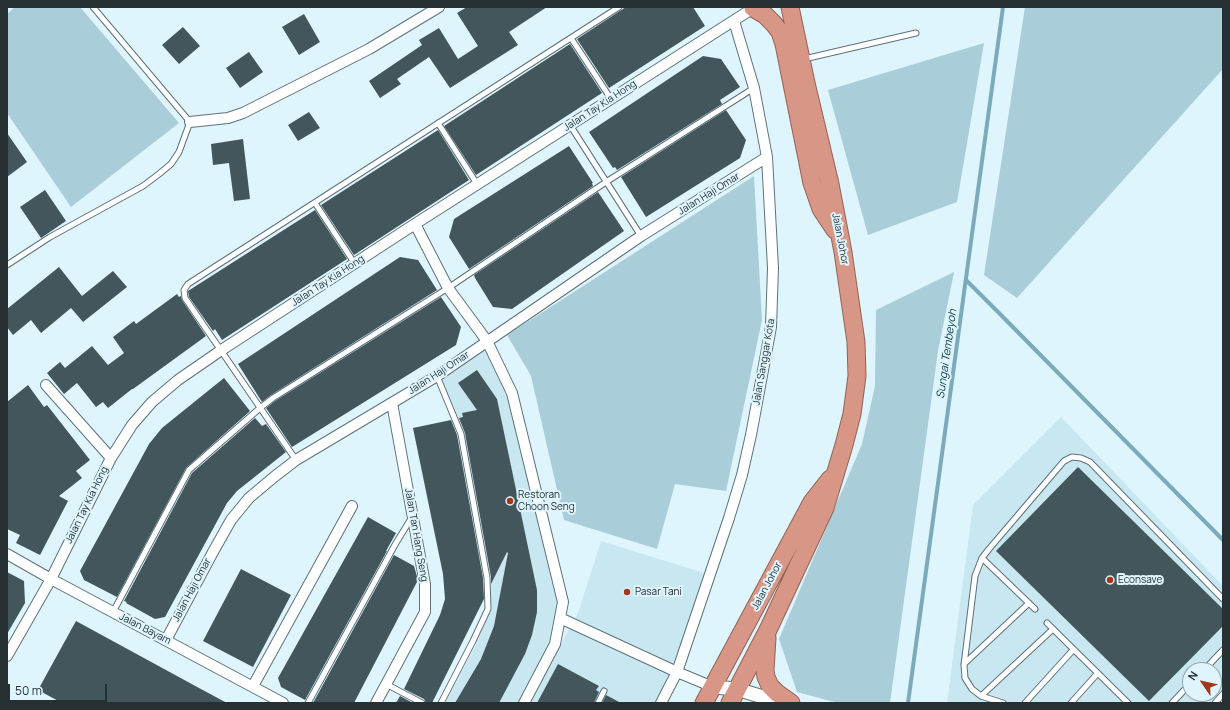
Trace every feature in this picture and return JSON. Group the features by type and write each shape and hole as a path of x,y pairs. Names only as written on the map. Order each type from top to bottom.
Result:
{"highway":[{"name":"Jalan Johor","path":"732,699 768,630 825,508 852,414 857,376 855,335 840,236 830,184 790,7"},
{"path":"745,12 765,15 780,32 784,44 812,183 821,209 840,236"},
{"name":"Jalan Johor","path":"704,703 812,502 835,472"},
{"path":"768,630 765,670 766,677 770,686 791,703"}],"street":[{"path":"190,122 228,118 243,113 369,49 439,7"},
{"name":"Jalan Sanggar Kota","path":"660,703 677,672 727,526 742,474 762,381 770,335 773,296 773,268 767,157 754,88 743,50 745,12"},
{"name":"Jalan Tay Kia Hong","path":"7,656 51,579 111,458 132,425 152,402 178,380 220,351 745,12"},
{"name":"Jalan Haji Omar","path":"166,640 212,552 231,520 249,498 296,460 437,376 641,236 767,157"},
{"path":"415,224 448,288 487,341 512,393 563,602 555,644 524,703"},
{"path":"46,385 111,458"},
{"name":"Jalan Tan Hang Seng","path":"376,703 425,612 425,584 392,403"},
{"path":"253,686 352,506"},
{"name":"Jalan Bayam","path":"7,554 283,703"},
{"path":"560,618 713,687 732,699 782,703"}],"lane":[{"path":"7,265 50,237 143,186 159,174 171,164 179,152 190,122 93,7"},
{"path":"296,460 220,351 186,298 184,290 188,284 619,7"},
{"path":"801,60 916,33"},
{"path":"571,38 611,99"},
{"path":"113,612 189,470 260,408 273,398 448,288 606,182 754,88"},
{"path":"438,124 477,184"},
{"path":"570,125 641,236"},
{"path":"315,203 355,264"},
{"path":"437,376 461,434 487,578 488,609 441,703"},
{"path":"1003,703 981,696 972,689 965,678 964,665 975,576 982,558 1064,461 1072,457 1081,458 1090,462 1223,599"},
{"path":"308,703 396,543 412,517"},
{"path":"982,558 1035,609"},
{"path":"964,665 1029,603"},
{"path":"1047,624 1128,703"},
{"path":"981,696 1053,629"},
{"path":"1025,703 1074,650"},
{"path":"1212,662 1223,650"},
{"path":"1071,703 1097,674"},
{"path":"386,684 422,703"},
{"path":"598,703 604,691"},
{"path":"1172,703 1182,692"},
{"path":"1215,703 1223,694"}],"shaded area":[{"path":"15,7 80,7 179,123 71,207 7,113 7,14"},
{"path":"1025,7 1223,7 1223,69 1017,298 984,275"},
{"path":"984,43 957,202 868,235 828,90"},
{"path":"754,176 762,320 726,491 675,484 657,549 564,520 531,376 507,335"},
{"path":"954,272 938,351 890,703 838,703 797,692 779,639 862,444 875,386 876,310"},
{"path":"485,348 508,395 558,603 550,642 518,703 445,703 477,643 491,609 491,578 475,495 442,378"},
{"path":"1061,417 1223,586 1223,703 947,703 973,505"},
{"path":"601,541 714,576 665,703 529,703 578,613"}],"building":[{"path":"467,7 547,7 509,32 518,45 450,88 429,57 397,79 401,84 380,98 369,81 422,45 419,40 439,28 458,59 478,46 457,13"},
{"path":"626,7 693,7 705,26 609,88 577,39"},
{"path":"304,14 320,42 299,55 282,27"},
{"path":"183,27 200,46 179,64 162,45"},
{"path":"570,44 602,93 476,175 444,126"},
{"path":"249,52 263,72 240,88 226,68"},
{"path":"703,56 721,59 740,87 720,100 722,104 617,170 615,167 613,168 589,132"},
{"path":"726,110 746,140 740,158 646,217 621,177"},
{"path":"309,112 320,128 298,141 288,125"},
{"path":"438,130 469,180 354,255 321,205"},
{"path":"7,133 27,162 7,177"},
{"path":"243,139 250,199 234,201 229,163 213,165 211,144"},
{"path":"569,146 593,183 593,186 469,269 449,237 454,219"},
{"path":"45,190 66,221 41,238 20,207"},
{"path":"598,192 624,231 512,309 493,307 474,275"},
{"path":"315,210 347,259 222,340 215,329 213,331 189,297 188,291"},
{"path":"400,257 418,260 437,290 262,402 238,364"},
{"path":"59,267 82,296 113,271 127,287 83,322 71,308 41,333 31,320 13,335 7,327 7,309"},
{"path":"177,294 179,297 181,296 182,300 206,336 108,408 103,402 96,407 77,383 64,394 47,373 60,362 65,368 92,346 108,365 124,353 113,337 134,321 136,324"},
{"path":"441,297 461,327 456,345 292,447 266,408"},
{"path":"477,370 497,399 537,590 537,612 532,635 525,654 499,703 455,703 481,659 494,626 508,553 507,552 491,584 465,433 459,418 463,417 462,413 477,410 458,383"},
{"path":"224,378 250,411 186,468 117,597 84,580 80,571 149,444 162,428"},
{"path":"28,385 44,407 47,405 90,460 76,471 82,478 59,496 68,501 40,555 16,543 20,535 7,529 7,402"},
{"path":"255,418 262,426 266,424 286,452 237,491 227,503 165,617 155,619 126,603 127,602 124,601 192,473"},
{"path":"451,420 457,435 483,578 484,599 432,703 426,703 424,699 404,689 440,615 445,599 443,574 413,428"},
{"name":"Econsave","path":"1078,467 1223,609 1223,626 1187,662 1182,662 1182,668 1149,701 996,551"},
{"path":"368,517 396,533 305,700 281,687 278,678"},
{"path":"394,555 414,566 418,580 354,703 313,703"},
{"path":"241,569 291,595 253,667 203,641"},
{"path":"7,572 24,581 25,603 7,634"},
{"path":"76,621 227,703 62,703 38,690"},
{"path":"558,664 599,686 596,690 599,692 594,703 537,703"},
{"path":"606,695 621,703 602,703"},
{"path":"400,696 413,703 396,703"}],"waterway":[{"name":"Sungai Tembeyoh","path":"908,703 1003,7"},
{"path":"966,280 1223,540"}],"place":[{"name":"Restoran Choon Seng","path":"510,501"},
{"name":"Econsave","path":"1110,580"},
{"name":"Pasar Tani","path":"627,592"}]}
